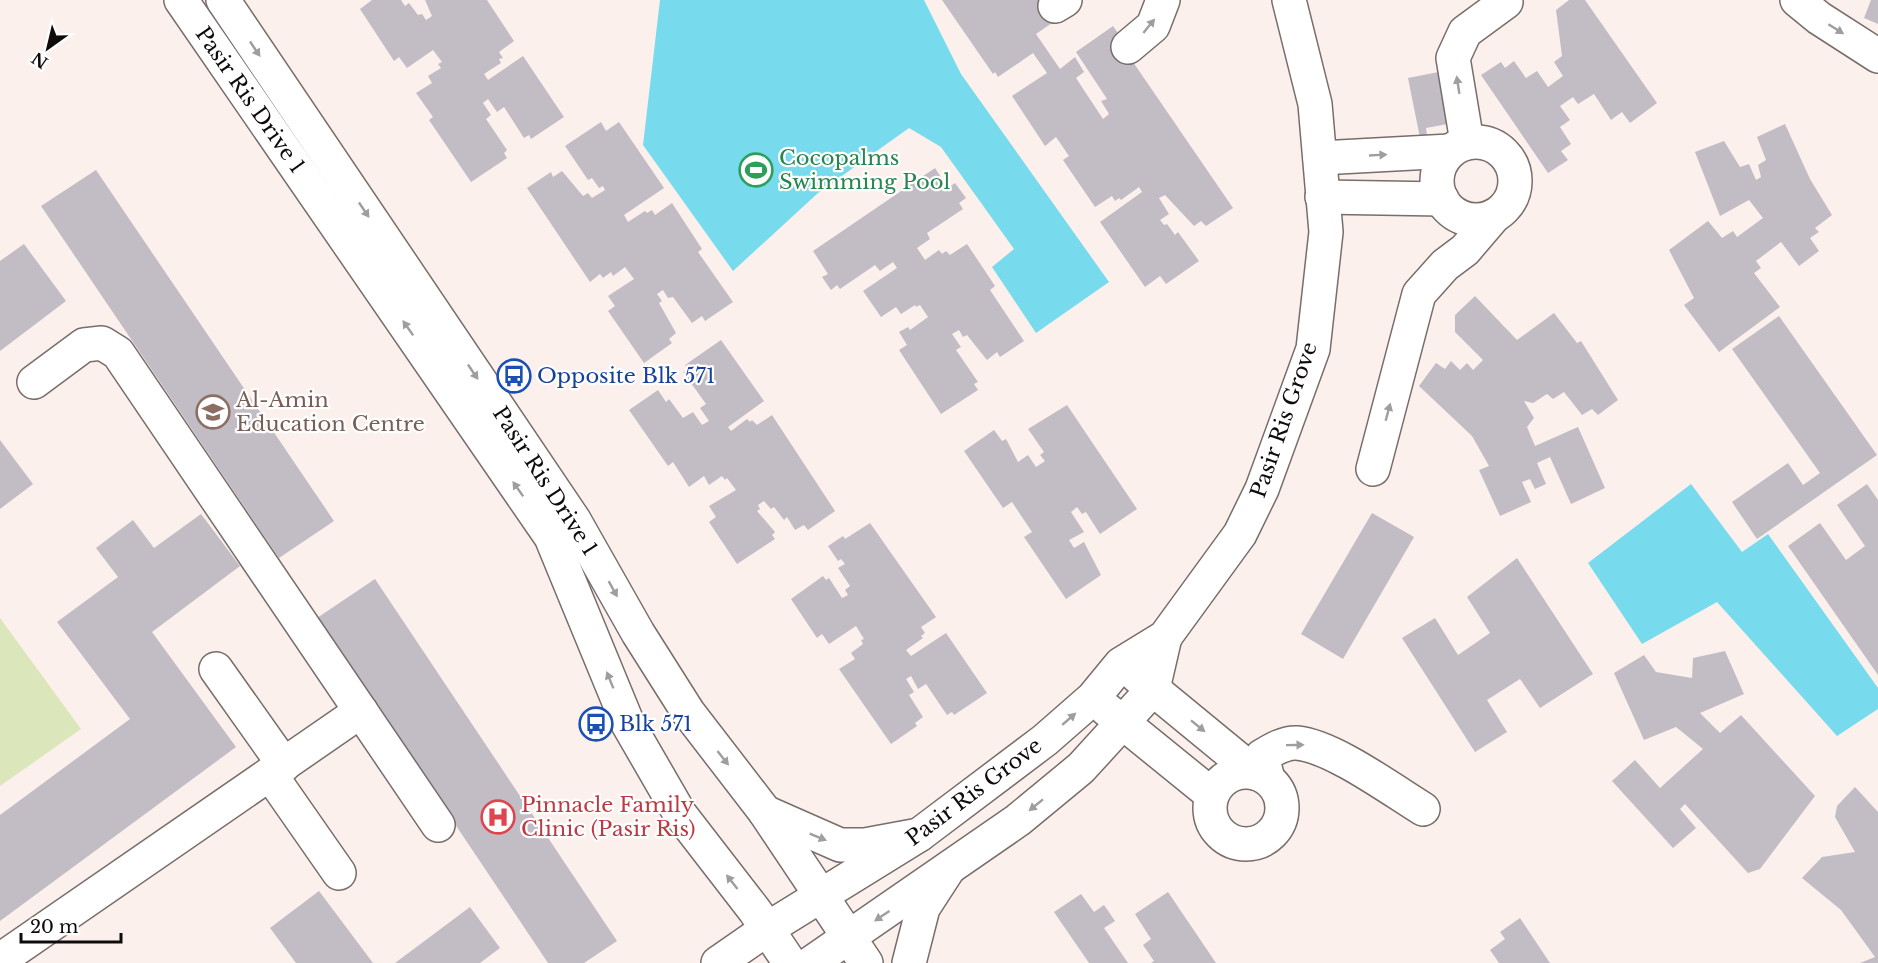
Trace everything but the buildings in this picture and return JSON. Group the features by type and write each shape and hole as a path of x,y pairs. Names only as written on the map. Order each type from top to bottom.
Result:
{"main road":[{"name":"Pasir Ris Drive 1","path":"181,0 552,537 628,724 680,814 790,963"},
{"name":"Pasir Ris Drive 1","path":"223,0 574,520 638,633 688,712 765,812 857,950"},
{"path":"1128,47 1153,26 1163,0"},
{"name":"Pasir Ris Grove","path":"811,963 857,950 947,871 1018,820 1082,768 1153,688 1165,638 1240,534 1262,489 1313,349 1326,232 1315,104 1290,0"},
{"path":"1797,0 1819,18 1878,56"},
{"path":"1494,216 1476,220 1457,215 1442,199 1437,185 1439,166 1459,147 1454,58 1457,44 1465,32 1506,2"},
{"path":"1320,158 1486,143 1502,152 1513,168 1515,186 1508,204 1494,216 1465,250 1445,265 1419,294 1372,469"},
{"path":"1322,197 1442,199"},
{"path":"34,381 84,345 102,343 118,353 438,825"},
{"name":"Pasir Ris Grove","path":"718,963 767,929 919,835 1045,740 1093,698 1121,664 1165,638"},
{"path":"1121,664 1153,688 1261,776 1278,790 1283,806 1281,822 1271,836 1257,844 1241,844 1226,839 1214,827 1210,811 1212,795 1222,780 1237,773 1261,776"},
{"path":"216,669 339,873"},
{"path":"1093,698 1212,795"},
{"path":"0,960 361,711"},
{"path":"1261,776 1262,756 1295,743 1322,749 1423,809"},
{"path":"765,812 840,845 865,845 919,835"},
{"path":"909,963 923,908 947,871"}],"green space":[{"path":"0,618 81,729 0,786"}],"water":[{"name":"Cocopalms Swimming Pool","path":"660,0 924,0 961,74 1109,282 1036,333 992,267 1014,249 941,147 909,128 818,193 733,271 643,145"},
{"path":"1691,484 1742,552 1768,534 1878,688 1878,709 1837,736 1717,602 1642,644 1588,563"}],"place":[{"name":"Cocopalms Swimming Pool","path":"756,170"},
{"name":"Opposite Blk 571","path":"514,376"},
{"name":"Al-Amin Education Centre","path":"213,412"},
{"name":"Blk 571","path":"596,724"},
{"name":"Pinnacle Family Clinic (Pasir Ris)","path":"498,817"}]}
